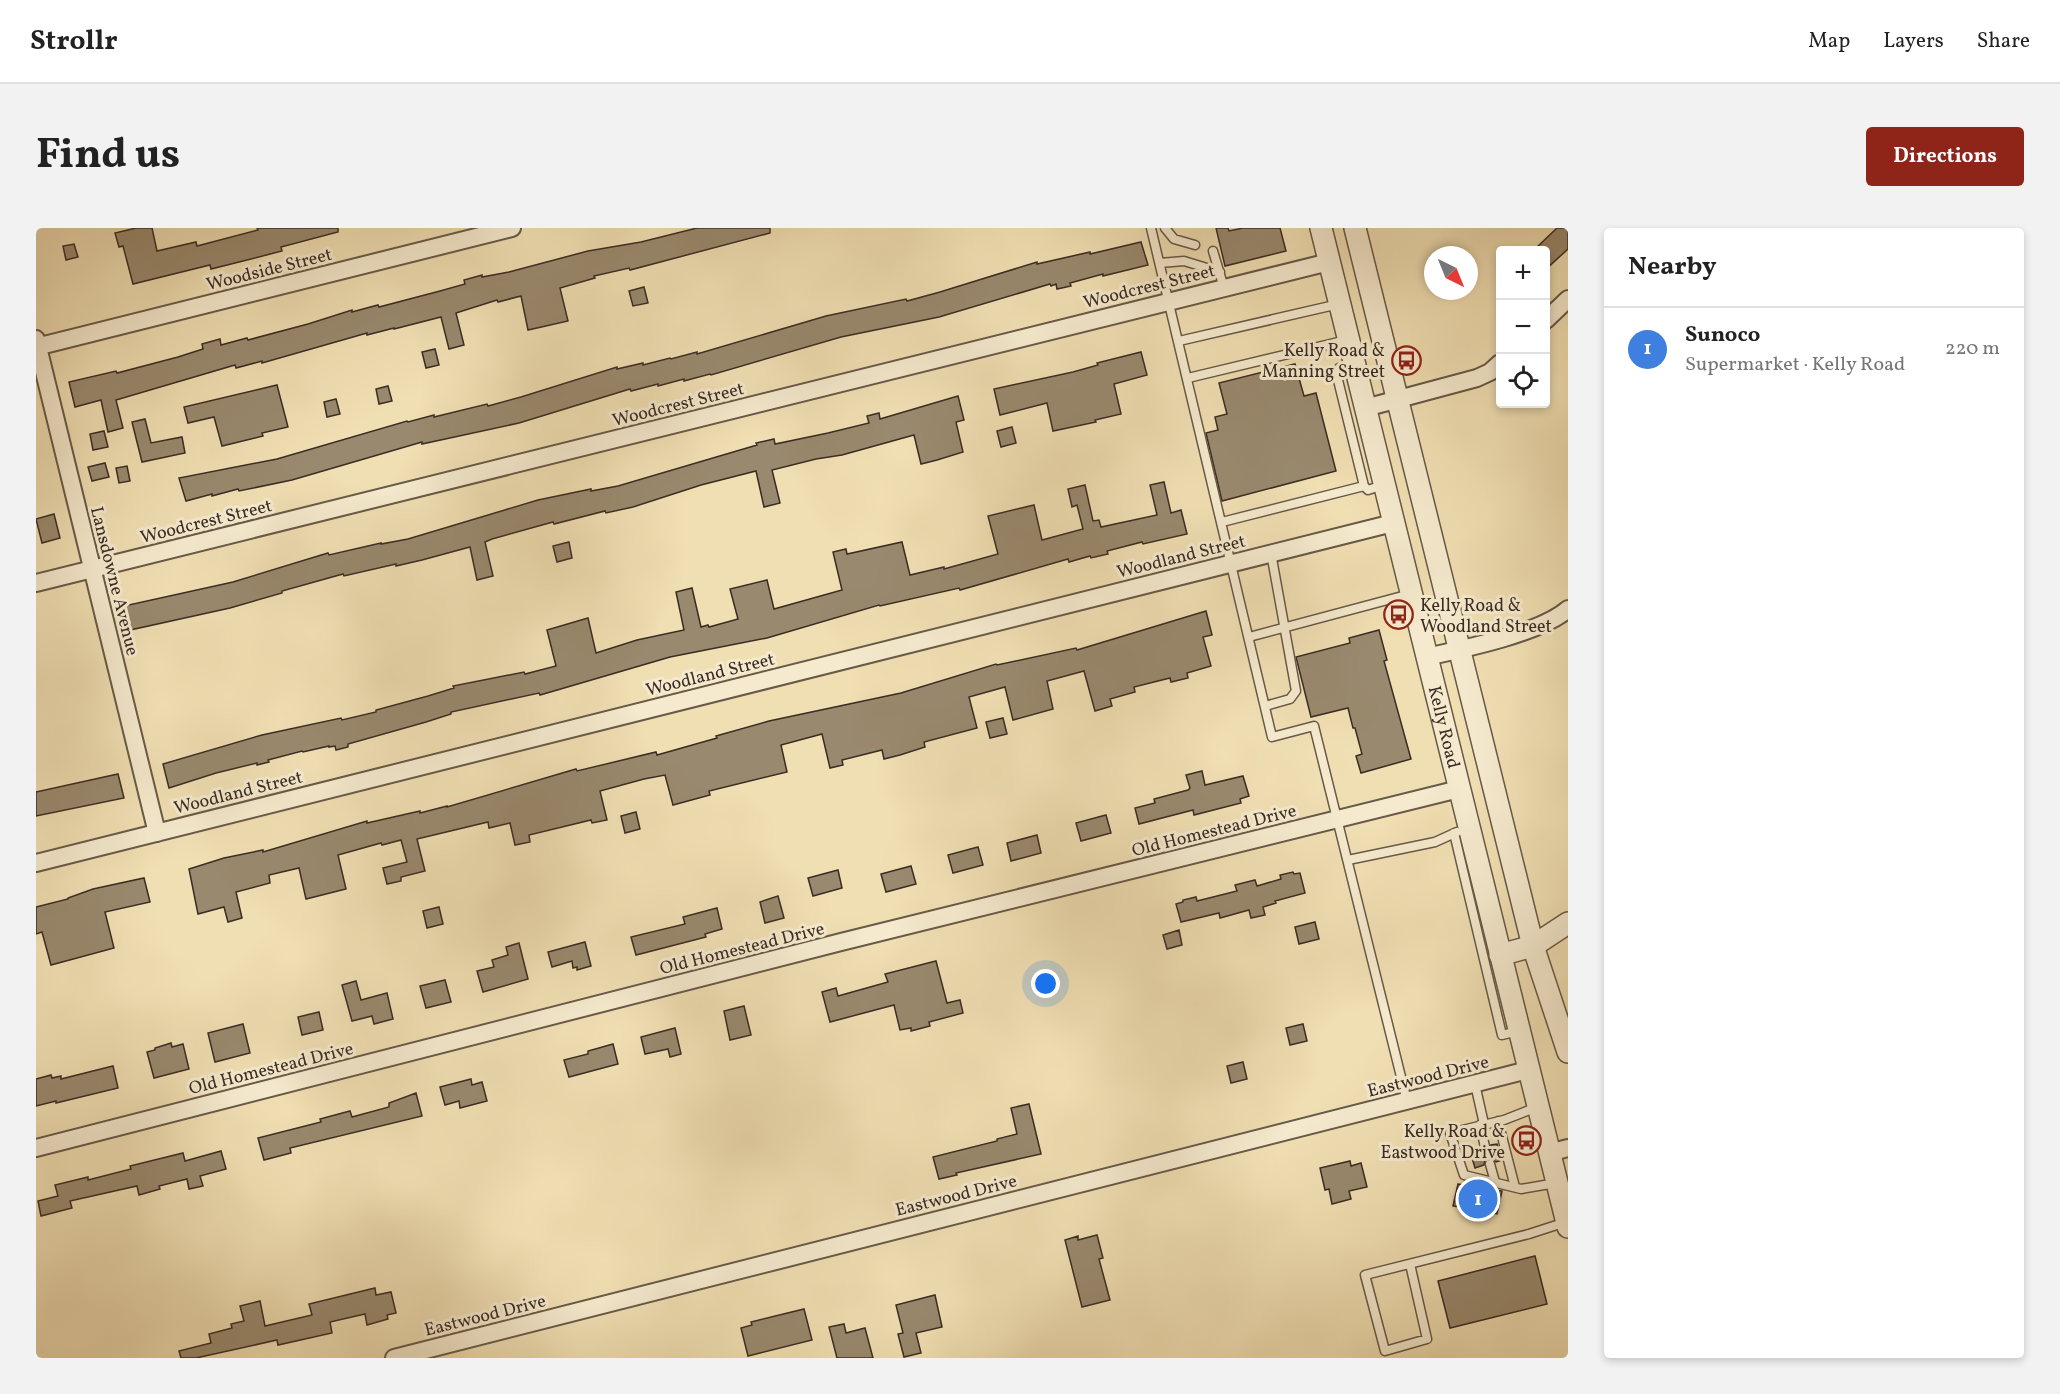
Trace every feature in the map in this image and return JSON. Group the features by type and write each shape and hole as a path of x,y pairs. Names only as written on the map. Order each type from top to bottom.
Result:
{"street":[{"name":"Woodside Street","path":"37,344 512,228"},
{"name":"Kelly Road","path":"1321,228 1365,408 1374,485 1393,523 1459,789 1461,830 1500,956 1538,1106 1558,1150 1557,1183 1567,1224"},
{"name":"Kelly Road","path":"1355,228 1533,946 1568,1052"},
{"name":"Woodcrest Street","path":"36,583 1170,302 1222,280 1329,262"},
{"path":"1550,315 1568,298"},
{"name":"Lansdowne Avenue","path":"37,344 157,833"},
{"path":"1365,408 1477,378 1496,367"},
{"name":"Woodland Street","path":"36,863 1393,523"},
{"path":"1426,657 1459,650 1542,625 1568,609"},
{"name":"Old Homestead Drive","path":"36,1148 830,945 1459,789"},
{"path":"1500,956 1533,946 1568,923"},
{"name":"Eastwood Drive","path":"394,1358 1528,1070"}],"lane":[{"path":"1151,228 1272,737 1314,726 1407,1101"},
{"path":"1165,228 1174,239 1196,245"},
{"path":"1213,251 1222,280"},
{"path":"1160,263 1184,261 1222,280"},
{"path":"1179,341 1339,304"},
{"path":"1188,378 1348,340"},
{"path":"1222,522 1374,485 1336,372 1354,363"},
{"path":"1265,706 1290,699 1296,691 1271,553"},
{"path":"1249,637 1411,594"},
{"path":"1348,860 1435,842 1461,830 1502,1035 1519,1030"},
{"path":"1475,1084 1485,1147"},
{"path":"1538,1106 1498,1121 1450,1133 1464,1175 1521,1189 1557,1183"},
{"path":"1498,1121 1515,1187"},
{"path":"1490,1164 1495,1182"},
{"path":"1410,1264 1427,1340 1385,1351 1365,1275 1567,1224"}],"building":[{"path":"136,228 152,228 157,251 196,242 197,246 258,230 257,228 338,228 338,232 281,247 282,251 243,261 211,269 210,265 133,284 123,246 119,247 115,233"},
{"path":"697,228 770,228 770,233 630,270 629,268 594,276 595,278 560,288 568,321 528,330 521,296 498,302 497,300 456,313 464,345 449,349 441,317 367,335 367,333 262,363 262,361 236,368 235,365 116,400 123,428 108,432 101,400 75,407 69,382 116,371 117,373 178,357 203,349 202,344 220,339 221,345 247,338 248,340 352,310 352,312 378,305 379,307 440,291 465,284 464,280 482,275 482,277 509,272 588,251 641,242"},
{"path":"1216,228 1228,228 1229,231 1243,228 1280,228 1286,251 1225,266"},
{"path":"1557,228 1568,228 1568,249 1550,265 1550,246 1538,246"},
{"path":"1141,242 1148,265 1103,276 1103,274 1057,289 1056,284 1051,286 1050,284 939,317 841,337 711,375 631,391 630,389 519,423 422,444 422,442 292,480 212,496 212,494 186,501 179,478 277,459 407,421 487,404 488,406 617,367 617,369 643,363 643,365 697,352 697,354 826,316 906,299 907,301 1037,262 1037,264 1090,252 1090,254"},
{"path":"74,244 78,257 66,260 63,246"},
{"path":"644,287 648,303 633,306 629,291"},
{"path":"435,349 439,365 426,368 422,352"},
{"path":"1141,352 1147,375 1114,384 1121,414 1053,431 1047,403 1000,415 994,389 1073,372 1098,365 1097,363"},
{"path":"1295,364 1304,396 1316,393 1336,471 1222,501 1206,433 1218,430 1215,417 1227,414 1219,383"},
{"path":"277,385 288,427 222,446 214,417 188,423 184,407"},
{"path":"388,386 392,401 379,404 376,389"},
{"path":"958,396 964,420 956,422 963,452 937,460 921,464 914,435 842,455 772,470 780,503 764,507 756,471 701,485 633,507 606,513 605,511 554,524 553,522 492,539 485,542 493,576 477,580 470,547 396,566 396,564 344,576 343,574 230,608 130,630 124,606 233,582 328,553 329,555 408,539 538,500 618,486 757,445 756,443 774,439 775,444 869,423 867,416 879,413 880,419"},
{"path":"336,399 340,414 327,417 324,402"},
{"path":"145,419 151,443 182,437 185,453 142,462 132,422"},
{"path":"1012,427 1016,443 1001,447 997,431"},
{"path":"104,431 108,447 93,450 90,434"},
{"path":"105,463 109,477 92,481 88,467"},
{"path":"127,466 130,481 119,483 116,468"},
{"path":"1164,482 1171,513 1181,510 1187,534 1143,544 1142,542 1107,551 1108,554 1091,558 1090,556 1069,562 1068,559 960,590 959,588 879,605 767,638 670,657 540,695 539,693 451,712 451,714 426,722 348,744 348,747 336,750 335,746 329,746 302,751 268,760 269,762 216,773 169,788 163,764 262,735 376,712 376,710 454,688 453,686 524,672 525,674 556,666 547,630 588,618 596,653 637,640 684,630 676,592 692,588 701,627 708,625 709,627 738,619 730,589 767,580 774,609 842,590 833,552 846,549 847,554 902,542 910,575 944,567 944,569 998,554 988,516 1034,505 1042,540 1083,529 1077,505 1072,507 1068,489 1085,485 1093,521 1099,520 1101,527 1157,515 1150,485"},
{"path":"54,514 60,538 42,543 36,519"},
{"path":"569,542 572,558 557,562 553,546"},
{"path":"1206,611 1212,635 1203,637 1211,666 1187,673 1188,678 1171,682 1170,678 1134,687 1135,692 1110,699 1112,706 1095,711 1084,671 1047,681 1053,709 1013,720 1005,687 969,697 977,728 924,742 925,747 900,755 884,759 882,750 842,760 843,765 830,768 822,734 781,745 787,772 709,791 710,795 673,805 665,775 644,779 600,791 607,820 592,823 591,820 529,835 530,842 515,845 510,823 489,828 488,822 417,839 425,871 401,877 401,881 387,884 383,868 407,862 401,840 382,845 381,843 338,855 346,889 306,899 299,868 269,875 270,883 236,892 242,918 228,922 224,907 198,914 189,869 224,858 263,850 263,852 367,821 367,823 447,807 576,769 577,771 656,752 657,755 769,721 901,693 996,664 1076,648 1077,650"},
{"path":"1379,630 1387,660 1384,661 1411,759 1361,773 1356,756 1362,754 1348,708 1311,717 1296,657 1350,643 1349,638"},
{"path":"1003,718 1007,734 990,738 986,722"},
{"path":"1202,771 1205,785 1243,776 1249,796 1240,799 1241,803 1194,815 1193,810 1139,824 1135,808 1155,803 1154,799 1188,790 1190,788 1186,775"},
{"path":"118,774 124,798 36,816 36,792"},
{"path":"636,812 640,829 625,833 621,816"},
{"path":"1106,815 1111,833 1081,841 1076,823"},
{"path":"1037,835 1041,853 1011,861 1007,843"},
{"path":"978,847 983,865 953,873 948,855"},
{"path":"911,866 916,884 886,892 881,874"},
{"path":"838,870 842,888 813,896 808,878"},
{"path":"1293,872 1294,874 1300,873 1305,893 1275,901 1276,903 1263,907 1265,915 1251,918 1249,910 1220,918 1219,913 1181,922 1176,904 1183,900 1196,897 1197,901 1237,891 1235,885 1255,880 1257,886 1281,879 1280,875"},
{"path":"144,878 150,902 105,912 114,948 51,965 42,932 36,934 36,907 68,899 93,889"},
{"path":"778,896 784,918 765,923 760,902"},
{"path":"439,907 443,924 427,928 423,911"},
{"path":"717,908 722,929 705,934 706,937 636,955 631,937 685,924 683,917"},
{"path":"1315,922 1319,939 1299,944 1295,927"},
{"path":"1179,930 1182,945 1167,949 1163,935"},
{"path":"585,942 591,966 577,970 577,967 573,968 572,961 552,967 548,952"},
{"path":"519,943 528,979 483,992 477,971 494,967 492,960 508,955 506,947"},
{"path":"936,961 947,1003 960,1000 963,1013 929,1022 930,1026 911,1031 911,1028 900,1030 894,1005 830,1022 822,992 836,988 838,996 888,982 885,974"},
{"path":"445,980 451,1002 426,1008 420,986"},
{"path":"356,981 361,1000 387,993 393,1019 374,1024 372,1016 352,1021 342,985"},
{"path":"744,1006 751,1035 730,1040 724,1011"},
{"path":"319,1012 323,1030 302,1035 298,1017"},
{"path":"243,1024 250,1053 215,1062 208,1033"},
{"path":"1303,1024 1307,1041 1290,1045 1286,1028"},
{"path":"675,1028 681,1054 670,1057 668,1049 645,1054 641,1037"},
{"path":"171,1043 172,1047 183,1044 189,1069 154,1078 147,1052"},
{"path":"613,1044 618,1064 569,1077 564,1060"},
{"path":"1243,1062 1247,1079 1231,1083 1227,1066"},
{"path":"113,1066 118,1088 36,1106 36,1079 51,1075 52,1078 61,1076 61,1079"},
{"path":"471,1079 472,1085 482,1082 487,1101 460,1108 459,1101 445,1105 440,1087"},
{"path":"416,1093 422,1116 290,1148 291,1153 264,1160 258,1138 321,1122 320,1119 350,1111 352,1117 389,1107 389,1103"},
{"path":"1029,1104 1041,1154 939,1179 933,1157 1017,1134 1011,1108"},
{"path":"1497,1144 1502,1160 1496,1162 1489,1158 1485,1160 1484,1165 1475,1168 1470,1151 1479,1149 1487,1153 1491,1145"},
{"path":"221,1151 226,1169 200,1176 203,1186 189,1189 187,1179 159,1186 160,1189 139,1195 137,1186 70,1201 72,1208 41,1216 38,1201 58,1196 55,1185 88,1177 88,1180 131,1169 130,1166 183,1153 185,1161"},
{"path":"1350,1161 1351,1166 1361,1163 1367,1187 1349,1191 1351,1199 1332,1204 1329,1189 1325,1190 1320,1168"},
{"path":"1458,1184 1502,1191 1497,1214 1453,1206"},
{"path":"1097,1235 1103,1258 1099,1259 1110,1300 1082,1307 1065,1240 1078,1236 1078,1240"},
{"path":"1535,1256 1547,1304 1450,1328 1438,1281"},
{"path":"375,1288 376,1295 391,1292 396,1313 387,1315 388,1319 367,1325 365,1314 330,1322 332,1333 278,1345 277,1340 196,1358 181,1358 179,1351 211,1343 209,1334 232,1328 231,1324 244,1321 240,1306 260,1301 265,1326 312,1315 309,1304"},
{"path":"935,1295 942,1327 916,1333 921,1353 904,1357 898,1334 903,1333 896,1305"},
{"path":"804,1309 812,1340 748,1356 741,1328 752,1325 751,1322"},
{"path":"844,1324 846,1333 865,1328 873,1358 837,1358 829,1327"}],"place":[{"name":"Kelly Road & Manning Street","path":"1406,360"},
{"name":"Kelly Road & Woodland Street","path":"1399,615"},
{"name":"Kelly Road & Eastwood Drive","path":"1526,1141"},
{"name":"Sunoco","path":"1478,1199"}]}
